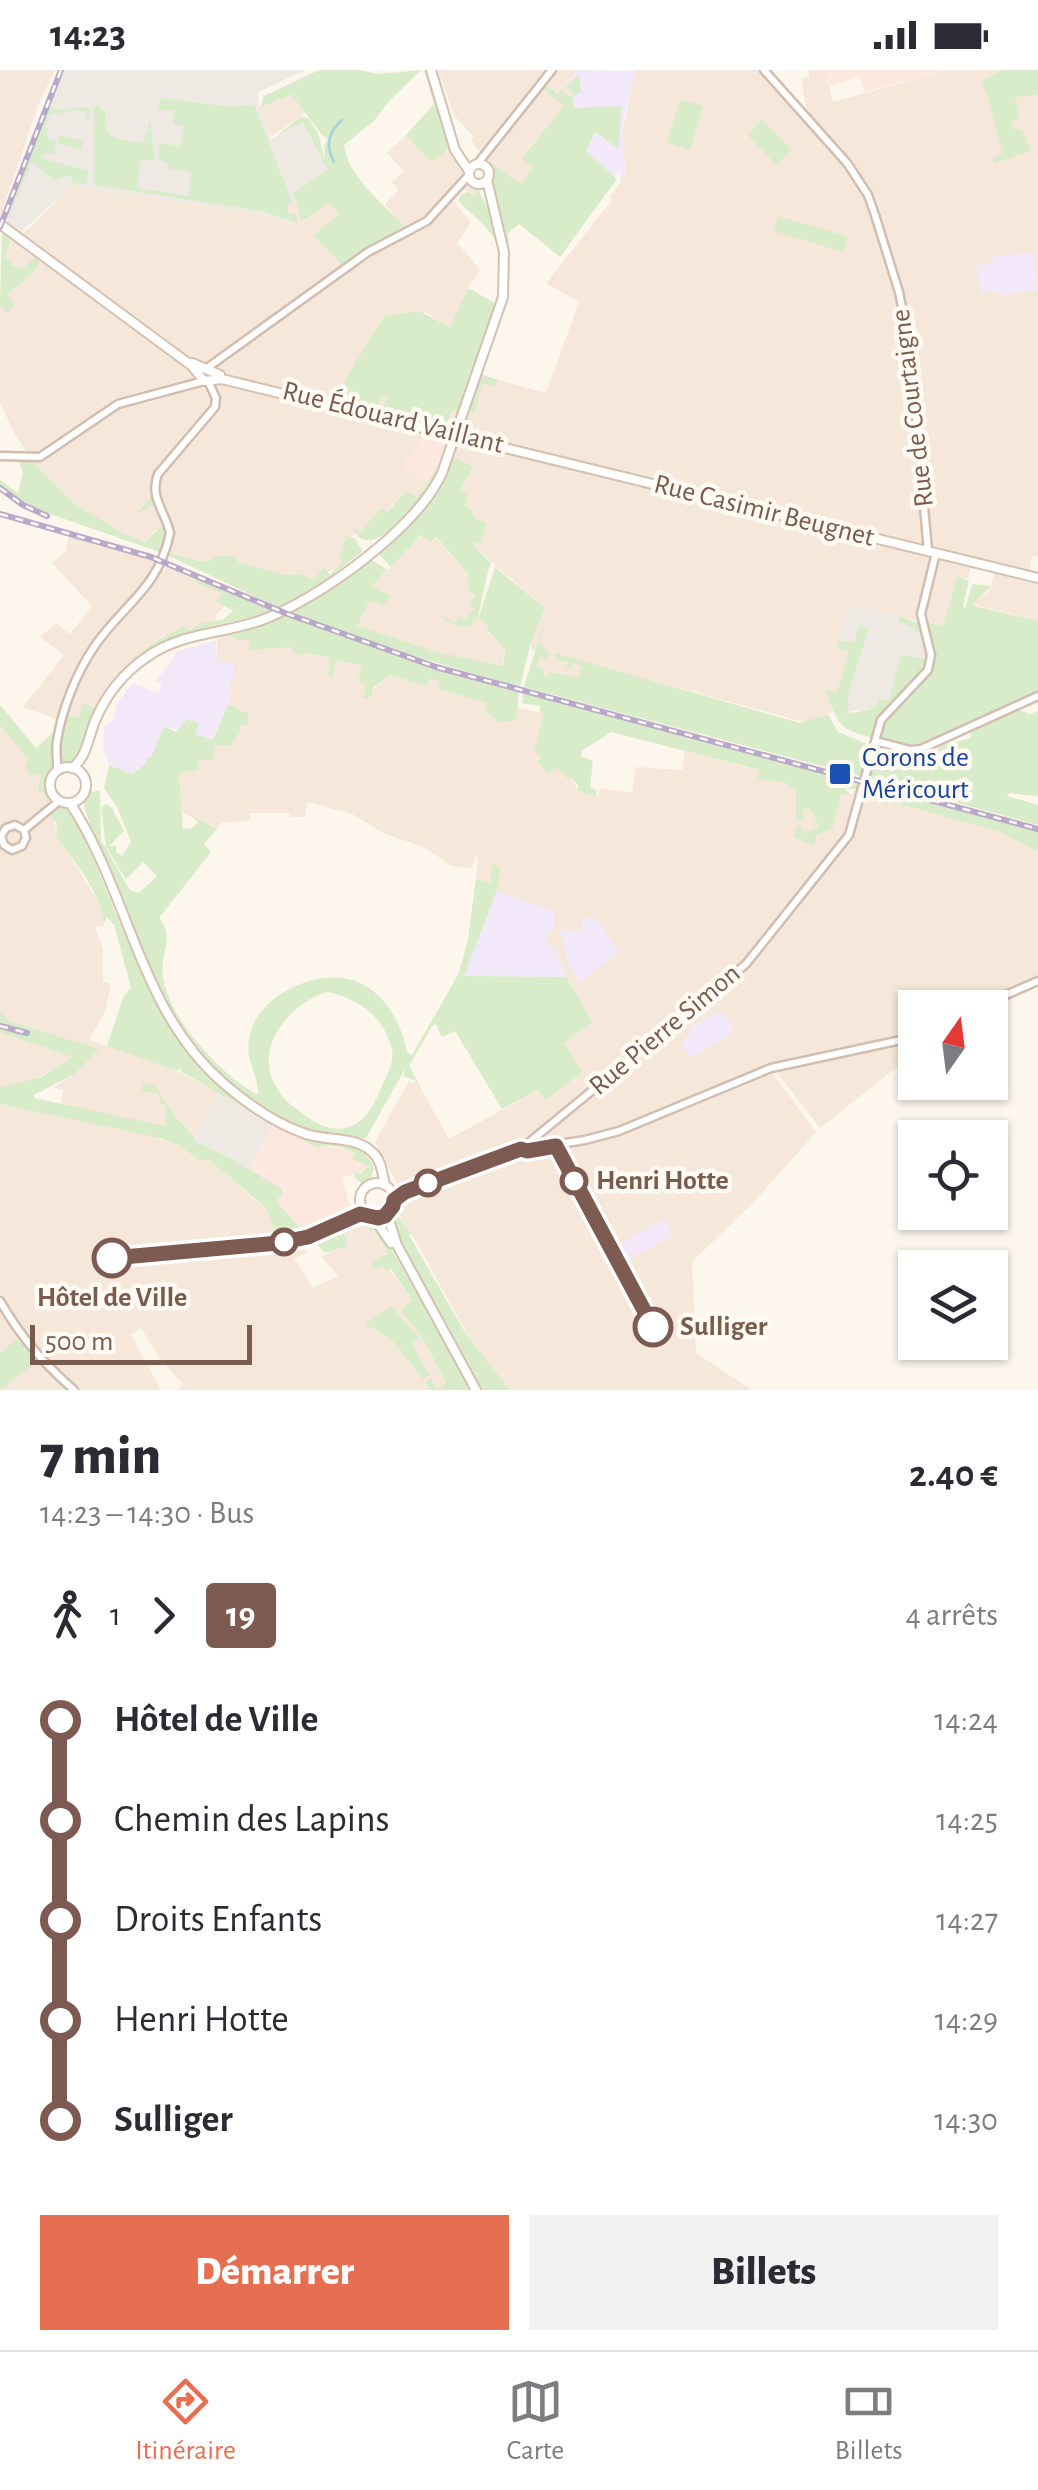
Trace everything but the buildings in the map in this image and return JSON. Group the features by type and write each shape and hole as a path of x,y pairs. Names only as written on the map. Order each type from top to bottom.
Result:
{"main road":[{"path":"430,70 454,143 487,180"},
{"path":"476,170 489,173 487,180 501,234 505,273 502,304 439,480 423,505 339,577 263,620 180,639 150,655 115,686 80,760 50,782 56,798 70,803 87,832 156,994 198,1058 230,1088 290,1128 320,1138 363,1142 375,1154 390,1192 390,1229 476,1390"},
{"path":"476,170 501,234"},
{"path":"2,223 206,374"},
{"name":"Rue Édouard Vaillant","path":"206,374 573,463"},
{"name":"Rue Casimir Beugnet","path":"573,463 932,551"},
{"name":"Rue Casimir Beugnet","path":"573,463 1038,577"},
{"path":"932,551 1038,577"},
{"path":"70,803 86,789 83,776 89,740"},
{"path":"65,769 83,776"},
{"path":"80,798 87,832"},
{"path":"363,1142 377,1166 374,1183 364,1189 359,1200 363,1211 374,1218 407,1265"},
{"path":"374,1183 390,1192"},
{"path":"374,1218 388,1214"}],"street":[{"path":"0,456 40,457 118,404 206,374 368,252 415,230 439,211 476,170 552,70"},
{"name":"Rue de Courtaigne","path":"764,70 848,163 875,215 907,330 932,551 921,620"},
{"path":"65,769 58,758 59,733 73,685 101,637 150,584 165,551 169,530 154,496 156,476 216,403 206,374"},
{"name":"Rue Pierre Simon","path":"521,1149 746,964 849,836 882,716 928,670 930,650 921,620"},
{"path":"875,740 910,750 921,749 1038,696"},
{"path":"24,830 56,798"},
{"path":"13,825 24,830 26,840 20,848 2,847 6,828 13,825"},
{"path":"1008,994 1038,981"},
{"path":"390,1192 405,1192 521,1149 596,1137 772,1068 898,1040"},
{"path":"0,1301 26,1343 74,1390"}],"shaded area":[{"path":"0,70 55,70 39,103 0,217"},
{"path":"62,70 305,70 257,93 260,108 271,140 301,117 327,169 294,194 295,201 287,204 289,223 260,214 72,186 21,232 5,220"},
{"path":"438,70 578,70 565,87 573,93 570,97 542,87 564,105 522,157 533,168 521,185 486,159 471,141 474,137 454,115"},
{"path":"578,70 635,71 623,124 625,177 621,181 620,171 614,177 586,153 594,132 617,148 621,112 574,108 573,93 565,87"},
{"path":"635,70 767,70 807,110 801,78 809,77 809,70 825,70 833,102 947,70 1038,70 1038,556 1032,556 1030,570 1038,572 1038,621 972,604 990,590 995,571 971,565 968,579 957,576 943,627 849,604 838,647 849,651 837,693 826,691 833,712 804,722 602,667 582,680 550,673 548,678 535,674 536,651 531,649 545,608 474,547 478,539 461,489 473,466 452,457 456,439 429,433 417,477 427,486 416,498 404,492 386,512 381,508 360,532 347,539 339,567 313,580 307,575 281,574 237,562 236,556 206,562 168,553 174,534 171,523 154,531 144,542 120,532 74,503 42,474 14,433 0,402 0,305 7,312 14,305 6,295 4,263 12,236 16,238 28,229 72,186 259,214 289,223 287,204 295,201 303,221 330,202 339,215 344,267 371,246 407,231 385,204 399,190 392,182 404,171 387,153 406,135 432,162 446,149 477,187 475,197 463,189 452,200 471,222 457,243 481,270 450,328 425,312 358,363 333,400 382,395 387,399 380,411 452,410 456,411 452,424 460,428 466,410 474,412 483,382 496,385 498,380 546,393 579,302 546,283 612,200 609,197 625,177 623,130"},
{"path":"825,70 945,70 865,92 860,76 828,87"},
{"path":"291,94 306,113 270,137 260,108"},
{"path":"1033,252 1038,290 980,293 977,265 993,263 992,257"},
{"path":"429,432 449,438 429,487 401,466"},
{"path":"69,535 159,561 164,564 163,573 167,567 188,574 199,584 224,594 217,602 225,606 216,615 216,621 161,636 117,674 96,708 79,718 67,715 64,722 23,707 64,655 40,637 56,623 70,634 92,606 52,563 65,552"},
{"path":"422,535 435,537 470,576 475,609 489,626 486,630 505,649 502,667 437,652 356,626 377,588 373,585"},
{"path":"849,603 899,616 898,622 912,625 921,633 927,653 926,660 902,655 889,699 878,700 871,709 852,711 849,715 847,699 869,629 854,644 839,640"},
{"path":"229,631 249,640 251,650 291,646 296,652 330,658 328,675 332,677 337,660 362,666 366,685 363,698 390,675 425,685 428,679 440,682 438,689 487,703 516,721 517,708 545,713 534,750 571,777 578,791 598,796 600,788 632,793 636,767 682,770 685,751 760,771 759,779 784,782 796,792 796,810 812,805 833,828 841,793 851,796 854,790 864,787 877,791 877,798 999,831 1038,852 1038,981 1008,994 1008,990 898,990 898,1066 820,1128 775,1070 771,1071 816,1132 754,1202 692,1262 696,1353 752,1390 510,1390 471,1341 396,1212 399,1188 375,1142 409,1081 417,1081 449,1139 538,1090 547,1101 582,1073 564,1043 593,1021 566,977 555,948 548,944 546,934 553,930 554,912 497,891 501,868 493,865 490,883 476,879 478,857 475,856 472,868 451,866 426,848 383,833 352,814 307,802 305,817 249,813 250,821 221,823 217,829 182,813 179,771 198,770 197,760 240,725 247,714 231,705 229,679 217,663 217,637"},
{"path":"216,640 217,663 233,663 234,678 229,679 231,705 228,704 213,740 164,726 151,759 131,774 109,765 103,748 104,726 113,721 118,702 133,683 159,693 162,684 155,681 176,652"},
{"path":"0,723 44,780 58,837 99,903 104,923 95,926 103,950 103,981 111,984 105,1012 89,1040 161,1063 219,1093 195,1138 168,1106 166,1127 61,1104 63,1090 54,1087 76,1073 98,1049 10,1021 0,1011"},
{"path":"497,891 554,912 553,930 546,934 566,977 464,976"},
{"path":"583,918 594,918 620,951 580,983 567,960 560,930 581,932"},
{"path":"719,1011 727,1017 734,1032 691,1058 680,1044 697,1023"},
{"path":"0,1032 73,1057 29,1083 0,1088"},
{"path":"219,1093 274,1123 249,1169 194,1141"},
{"path":"0,1104 150,1135 177,1145 201,1162 210,1161 266,1209 279,1240 296,1238 307,1252 294,1259 313,1288 338,1276 321,1256 347,1246 342,1229 358,1224 371,1229 388,1253 381,1258 412,1300 400,1310 420,1334 446,1384 432,1390 178,1390 183,1384 163,1363 141,1328 131,1335 161,1390 0,1390 35,1360 18,1339 0,1352"},
{"path":"274,1123 317,1147 351,1151 372,1168 342,1178 351,1209 306,1234 275,1200 280,1189 249,1169"},
{"path":"664,1219 673,1236 621,1264 612,1248"}],"green space":[{"path":"319,70 378,74 421,70 374,121 344,145 360,181 408,230 371,246 344,267 313,235 339,215 330,203 302,221 293,194 327,169 303,122 277,135 301,117 308,118 318,133 325,160 328,139 291,94 260,108 264,96"},
{"path":"424,70 465,174 447,149 432,163 406,135 434,104"},
{"path":"1004,70 1038,70 1038,95 1015,97 1020,118 1011,121 1013,129 1022,129 1031,151 994,164 992,158 1002,154 981,81"},
{"path":"579,74 581,92 573,97 574,108 622,106 618,149 595,132 586,151 617,179 560,257 519,224 508,233 509,271 505,305 481,374 498,380 496,386 483,383 474,413 466,411 501,313 508,272 506,242 486,159 521,184 533,168 522,158 564,105 541,88 544,84 570,97 573,93 565,87"},
{"path":"161,98 231,107 254,105 292,202 287,204 289,214 296,213 298,223 261,211 94,185 94,107 100,103 106,130 116,139 143,143 150,121 155,160 141,161 137,188 188,196 191,172 167,168 170,164 159,159 159,143 180,146 184,126 173,124 174,111 158,109"},
{"path":"680,100 703,106 690,150 667,142"},
{"path":"48,106 61,110 89,107 89,120 85,121 86,115 80,110 50,114 45,126 47,139 58,142 60,135 83,141 81,149 56,143 53,153 41,158 89,171 85,184 72,183 72,177 66,176 54,180 32,162 7,221"},
{"path":"762,119 792,150 776,165 748,135"},
{"path":"477,187 495,223 502,253 501,292 497,302 501,268 497,245 484,225 458,201 460,195 468,192 475,197"},
{"path":"778,216 848,237 843,252 774,231"},
{"path":"2,229 12,236 5,258 11,265 22,269 36,256 40,260 35,271 7,295 15,305 7,313 0,305"},
{"path":"468,288 497,304 453,425 456,412 452,410 445,428 379,412 387,399 383,396 374,411 332,401 384,316 419,311 450,327"},
{"path":"445,453 428,490 402,520 379,538 359,537 352,525 360,532 381,508 387,512 405,492 417,497 426,486 417,477 427,484"},
{"path":"452,457 473,466 461,489 468,496 465,506 475,519 486,523 481,543 476,542 474,547 491,563 479,612 466,626 448,622 439,613 453,622 460,617 464,620 474,610 469,603 475,597 467,588 470,576 436,537 430,542 421,535 391,567 378,553 426,507"},
{"path":"18,460 32,461 74,503 144,542 164,524 153,504 137,514 152,495 167,526 162,553 33,508 0,486 0,480 18,493 23,472"},
{"path":"157,496 174,531 169,553 205,562 213,556 236,556 238,562 281,574 306,575 313,580 324,568 330,574 343,562 338,557 347,539 342,535 354,538 363,551 323,582 279,608 165,554 170,541"},
{"path":"369,558 387,570 373,585 391,597 383,605 370,600 357,626 437,652 503,666 505,649 479,617 495,567 545,608 531,642 520,687 406,654 289,612 333,586"},
{"path":"188,574 275,611 170,639 133,660 112,687 79,756 71,766 66,765 60,747 66,714 79,718 83,703 96,708 123,669 145,649 158,640 186,626 190,630 203,622 222,620 233,611 216,601 223,594 199,584"},
{"path":"957,576 969,581 965,609 972,584 991,586 975,606 1038,621 1038,694 922,747 888,742 878,737 883,725 930,671 933,656 926,623 943,626"},
{"path":"284,614 405,659 519,691 516,721 499,722 485,712 487,703 438,689 439,682 429,679 426,686 390,675 373,688 370,698 363,698 366,685 358,682 362,666 337,660 332,677 328,676 330,658 296,655 290,647 250,650 249,640 229,635"},
{"path":"899,616 919,623 924,642 916,630 898,622"},
{"path":"543,626 540,643 550,653 545,659 540,656 536,668 543,667 544,677 549,672 580,678 583,666 571,663 572,669 565,667 569,662 556,659 555,653 800,723 828,714 838,732 870,745 863,777 524,687"},
{"path":"859,626 869,628 846,714 871,709 879,700 889,699 901,655 925,659 921,676 891,705 873,738 847,729 838,720 826,690 837,692 849,651 837,648 839,640 854,643"},
{"path":"523,692 861,782 859,789 845,789 852,796 841,794 833,828 816,835 814,846 793,837 797,826 803,833 819,827 810,808 802,809 804,818 796,820 796,792 784,782 758,779 759,770 611,732 582,751 581,756 593,761 590,787 597,791 596,796 577,791 571,777 566,778 558,767 548,773 538,763 541,757 534,751 544,714 540,713 540,706 522,703"},
{"path":"228,704 248,714 248,725 240,725 231,745 214,746 214,760 198,760 198,770 179,772 183,829 198,822 191,816 217,829 204,844 211,852 159,918 167,940 162,969 167,993 186,1028 229,1075 258,1095 248,1048 259,1014 283,992 332,978 362,984 379,996 392,1013 407,1052 412,1055 459,973 476,879 490,883 493,864 501,868 497,891 464,976 566,977 593,1022 564,1043 583,1072 546,1101 538,1090 502,1109 455,1031 442,1037 436,1024 409,1066 418,1082 404,1076 405,1069 366,1138 356,1138 365,1142 305,1130 239,1093 200,1056 157,993 83,801 88,792 100,791 101,840 130,890 139,893 157,876 143,862 126,879 130,886 106,847 101,808 106,804 124,831 109,846 116,846 116,852 122,856 131,842 117,807 104,788 109,765 132,774 145,764 147,757 151,758 164,726 176,732 187,719 199,724 195,734 213,740","holes":["327,992 359,1004 376,1018 393,1054 379,1093 365,1116 356,1124 337,1129 314,1121 284,1098 270,1072 269,1057 279,1029 300,1006"]},
{"path":"0,705 36,748 57,729 48,802 44,793 38,791 41,776 29,774 25,766 29,760 0,726"},
{"path":"1015,709 1030,714 1038,711 1038,796 1007,796 1038,805 1038,825 866,778 879,744 904,751 939,744 915,757 879,758 882,768 888,766 890,771 928,763 948,741 950,744 971,738 970,729"},
{"path":"865,783 1038,831 1038,852 999,831 876,798 877,791 864,787"},
{"path":"59,803 68,806 79,824 147,983 182,1041 204,1068 293,1131 361,1151 374,1167 370,1182 363,1184 355,1178 354,1172 361,1174 372,1168 352,1159 355,1153 336,1146 317,1148 181,1072 181,1068 178,1071 107,1046 123,998 131,987 114,925 107,917 104,923 99,902 85,876 56,836 57,824 47,812"},
{"path":"0,1011 10,1021 99,1049 76,1073 34,1098 165,1126 166,1106 157,1093 142,1091 143,1083 155,1086 194,1141 280,1188 284,1194 276,1201 306,1234 279,1240 266,1208 210,1161 202,1162 177,1145 0,1104 0,1088 41,1077 72,1057 0,1032"},
{"path":"394,1211 411,1233 466,1334 510,1390 479,1390 403,1253 390,1215"},
{"path":"362,1215 373,1220 384,1236 472,1390 430,1390 425,1382 431,1379 436,1389 446,1383 420,1334 400,1310 412,1300 391,1269 382,1265 375,1270 371,1264 388,1253 374,1231 358,1224 343,1229 348,1246 325,1253 314,1241 316,1236"},
{"path":"391,1306 420,1339 412,1343 429,1375 423,1379 392,1340 371,1327 366,1329 367,1322"},
{"path":"18,1339 35,1364 0,1390 0,1352"}],"waterway":[{"path":"334,162 329,140 342,120"}],"railway":[{"path":"0,227 61,70"},
{"path":"0,488 47,516"},
{"path":"0,514 151,557 285,613 436,667 1038,829"},
{"path":"0,1026 27,1033"}],"bus line":[{"name":"19","path":"112,1258 308,1237 350,1217 385,1216 398,1196 460,1170 521,1149 556,1146 653,1327"}],"place":[{"name":"Corons de Méricourt","path":"840,774"},
{"name":"Henri Hotte","path":"574,1181"},
{"name":"Hôtel de Ville","path":"112,1258"},
{"name":"Sulliger","path":"653,1327"}]}
